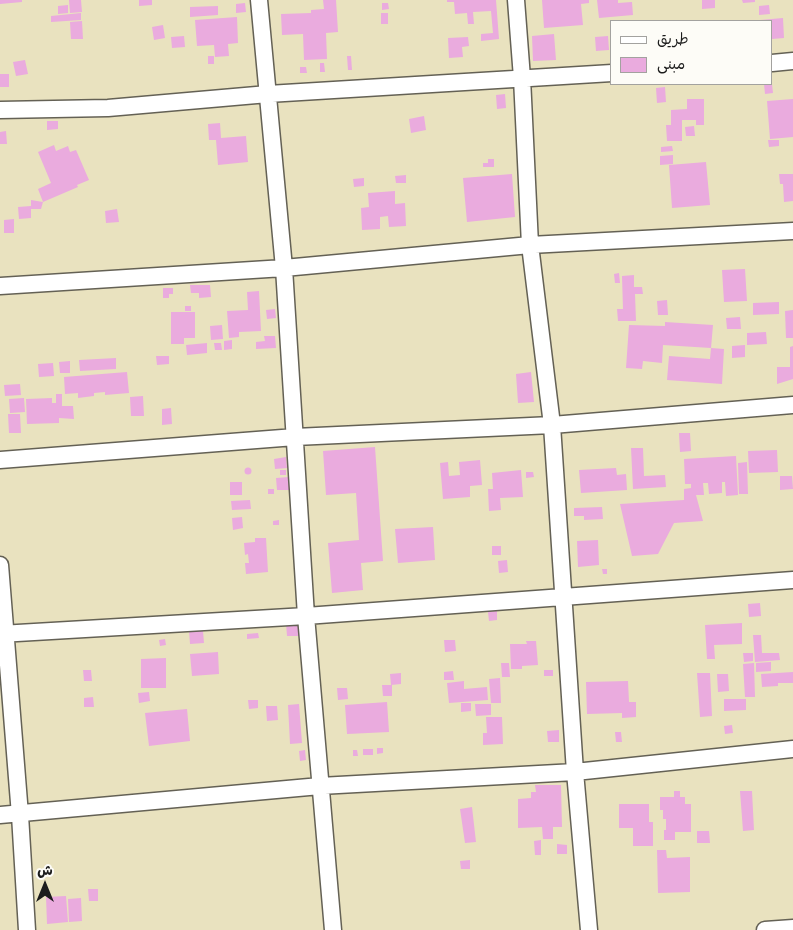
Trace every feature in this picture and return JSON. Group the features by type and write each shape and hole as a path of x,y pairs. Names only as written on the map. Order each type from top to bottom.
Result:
{"street":[{"path":"259,0 284,268 306,616 333,930"},
{"path":"516,0 522,78 530,246 552,425 575,772 589,930"},
{"path":"773,63 793,62"},
{"path":"0,110 108,108 268,94 610,73"},
{"path":"0,286 284,268 530,246 793,231"},
{"path":"0,460 295,437 552,425 793,405"},
{"path":"0,565 3,634 20,814 27,930"},
{"path":"3,634 306,616 793,580"},
{"path":"0,815 320,786 575,772 793,749"},
{"path":"765,930 793,928"}],"building":[{"path":"0,0 22,0 22,2 0,4"},
{"path":"69,0 81,0 82,12 70,13"},
{"path":"139,0 152,0 152,5 139,6"},
{"path":"323,0 336,0 338,32 326,33 327,59 304,60 303,34 282,35 281,14 311,13 311,10 324,9"},
{"path":"447,0 496,0 499,39 481,41 481,34 493,33 491,11 473,12 474,24 468,24 467,13 455,14 454,2 447,2"},
{"path":"542,0 589,0 589,3 581,4 583,25 544,28"},
{"path":"597,0 618,0 618,3 632,2 633,15 599,18"},
{"path":"702,0 715,0 715,8 702,9"},
{"path":"742,0 755,0 755,2 743,3"},
{"path":"245,3 246,12 236,13 236,4"},
{"path":"382,3 388,3 389,9 382,10"},
{"path":"68,5 68,13 58,14 58,6"},
{"path":"769,5 770,14 759,15 759,6"},
{"path":"218,6 218,15 190,17 190,7"},
{"path":"81,13 81,20 51,22 51,16"},
{"path":"381,13 388,13 388,24 381,24"},
{"path":"237,17 238,43 228,44 229,56 215,57 214,45 197,46 195,20"},
{"path":"783,18 784,38 773,39 773,20 760,20"},
{"path":"82,21 83,39 71,39 70,22"},
{"path":"163,25 165,38 154,40 152,27"},
{"path":"554,34 556,60 533,61 532,36"},
{"path":"184,36 185,47 172,48 171,37"},
{"path":"608,36 609,50 596,51 595,37"},
{"path":"468,37 469,46 462,47 463,57 449,58 448,38"},
{"path":"208,56 214,56 214,64 208,64"},
{"path":"347,56 351,56 352,70 348,70"},
{"path":"25,60 28,74 16,76 13,62"},
{"path":"320,63 324,63 325,72 320,72"},
{"path":"300,67 306,67 307,73 300,73"},
{"path":"0,74 9,74 9,87 0,87"},
{"path":"764,85 772,85 773,93 765,94"},
{"path":"665,87 666,102 657,103 656,88"},
{"path":"505,94 506,108 497,109 496,95"},
{"path":"687,99 704,99 704,125 696,125 696,120 682,120 682,141 667,141 666,125 671,125 671,110 687,109"},
{"path":"793,99 793,137 770,139 767,101"},
{"path":"424,116 426,130 411,133 409,119"},
{"path":"47,121 58,121 58,129 47,130"},
{"path":"220,123 221,138 246,136 248,162 218,165 216,140 209,140 208,124"},
{"path":"694,126 695,136 686,136 685,127"},
{"path":"6,131 7,144 0,144 0,132"},
{"path":"768,140 779,140 779,146 769,147"},
{"path":"54,145 56,151 68,146 70,152 76,150 89,180 77,185 78,187 43,202 38,189 51,183 38,152"},
{"path":"672,146 673,151 661,152 661,147"},
{"path":"673,155 673,164 660,165 660,156"},
{"path":"488,159 494,159 494,167 483,167 483,163 488,163"},
{"path":"706,162 710,205 672,208 669,165"},
{"path":"512,174 515,217 467,222 463,178"},
{"path":"779,174 793,174 793,201 784,202 783,184 780,184"},
{"path":"406,175 406,183 396,183 395,176"},
{"path":"364,178 364,186 354,187 353,179"},
{"path":"395,191 395,204 405,203 406,226 389,227 388,216 380,217 380,229 362,230 361,208 369,207 368,193"},
{"path":"31,200 43,202 41,209 31,209 31,218 19,219 18,207 31,206"},
{"path":"117,209 119,222 106,223 105,211"},
{"path":"14,219 14,233 4,233 4,220"},
{"path":"745,269 747,301 724,302 722,270"},
{"path":"619,273 620,283 615,283 614,274"},
{"path":"634,275 634,287 642,287 643,294 635,294 636,321 618,321 617,309 623,309 622,276"},
{"path":"190,285 210,285 211,297 199,298 199,293 191,293"},
{"path":"163,288 173,288 173,294 169,294 169,298 163,298"},
{"path":"259,291 261,331 239,332 239,337 229,338 227,311 248,310 247,292"},
{"path":"667,300 668,315 658,315 657,301"},
{"path":"779,302 779,314 753,315 753,303"},
{"path":"185,306 191,306 191,311 185,311"},
{"path":"275,309 276,318 267,319 266,310"},
{"path":"793,310 793,338 786,338 785,311"},
{"path":"171,312 195,312 195,338 184,338 184,344 171,344"},
{"path":"740,317 741,329 727,329 726,318"},
{"path":"665,322 713,325 711,348 663,345 662,363 643,361 642,369 626,368 629,325 665,326"},
{"path":"222,325 223,339 211,340 210,326"},
{"path":"766,332 767,344 747,345 747,333"},
{"path":"264,336 275,336 276,348 256,349 256,342 265,341"},
{"path":"232,340 232,349 224,350 224,341"},
{"path":"207,343 207,353 187,355 186,345"},
{"path":"214,343 221,343 222,350 215,350"},
{"path":"745,345 745,357 732,358 732,346"},
{"path":"793,346 793,379 777,384 777,367 790,367 790,347"},
{"path":"711,348 724,349 722,384 667,380 669,356 710,359"},
{"path":"156,356 169,356 169,364 157,365"},
{"path":"116,358 116,369 80,371 79,360"},
{"path":"70,361 70,373 60,373 59,362"},
{"path":"53,363 54,376 39,377 38,364"},
{"path":"127,372 129,393 105,395 105,392 94,393 94,396 78,398 78,393 65,394 64,377"},
{"path":"531,372 534,402 518,403 516,374"},
{"path":"20,384 21,395 5,396 4,385"},
{"path":"56,394 62,394 62,406 73,406 74,419 59,418 59,423 27,424 26,399 52,398 52,403 56,403"},
{"path":"143,396 144,416 131,416 130,397"},
{"path":"24,398 25,412 10,413 9,399"},
{"path":"171,408 172,424 162,425 162,409"},
{"path":"8,414 20,414 21,433 9,433"},
{"path":"679,433 690,433 691,451 680,452"},
{"path":"375,447 383,561 361,563 363,590 332,593 328,543 359,540 356,493 326,495 323,451"},
{"path":"631,448 643,448 644,476 665,475 666,487 633,489"},
{"path":"777,450 778,472 749,473 748,451"},
{"path":"736,456 738,495 726,496 725,482 722,482 722,493 709,494 708,483 703,483 704,495 696,495 703,521 674,523 658,554 632,556 620,504 684,500 684,489 691,488 691,484 685,484 684,459"},
{"path":"286,457 287,468 275,469 274,459"},
{"path":"480,460 482,485 470,486 470,497 443,499 440,463 448,462 449,476 460,475 459,462"},
{"path":"747,462 748,494 739,494 738,463"},
{"path":"248,467 252,471 248,475 244,471"},
{"path":"616,468 617,475 626,474 627,490 581,493 579,470"},
{"path":"280,470 286,470 286,475 280,475"},
{"path":"521,470 523,497 500,498 501,510 489,511 488,489 493,489 492,473"},
{"path":"526,472 533,472 534,477 526,478"},
{"path":"780,476 792,476 793,489 780,490"},
{"path":"289,477 289,490 277,490 276,478"},
{"path":"230,482 242,482 242,495 230,495"},
{"path":"268,489 274,489 274,494 268,494"},
{"path":"250,500 251,509 232,510 231,501"},
{"path":"602,507 603,519 584,520 584,516 574,516 574,508"},
{"path":"242,517 243,528 233,530 232,518"},
{"path":"279,520 279,525 273,525 273,521"},
{"path":"433,527 435,560 398,563 395,529"},
{"path":"255,538 266,538 268,572 246,574 245,563 249,563 248,554 245,555 244,543 255,542"},
{"path":"598,540 599,565 578,567 577,541"},
{"path":"492,546 501,546 501,555 492,555"},
{"path":"507,560 508,572 499,573 498,561"},
{"path":"602,569 607,569 607,574 603,574"},
{"path":"760,603 761,616 749,617 748,604"},
{"path":"497,611 497,620 489,621 488,612"},
{"path":"286,623 299,623 300,636 287,636"},
{"path":"742,623 742,644 714,645 715,659 707,659 705,625"},
{"path":"189,631 203,631 204,643 190,644"},
{"path":"258,633 259,638 247,639 247,634"},
{"path":"753,635 761,635 762,653 779,653 780,660 755,662"},
{"path":"165,639 166,645 160,646 159,640"},
{"path":"444,640 455,640 456,651 445,652"},
{"path":"526,641 536,641 538,665 522,666 522,669 511,669 510,644 527,644"},
{"path":"218,652 219,674 192,676 190,654"},
{"path":"743,653 753,653 753,661 744,662"},
{"path":"166,658 166,688 141,688 141,659"},
{"path":"771,662 771,671 756,672 756,663"},
{"path":"501,663 509,663 510,677 502,677"},
{"path":"754,663 755,697 745,697 743,664"},
{"path":"83,670 91,670 92,681 84,681"},
{"path":"544,670 553,670 553,676 544,676"},
{"path":"453,671 454,680 444,680 444,672"},
{"path":"793,672 793,683 778,683 778,686 762,687 761,674"},
{"path":"401,673 401,684 391,685 390,674"},
{"path":"697,673 710,673 712,716 700,717"},
{"path":"717,674 728,674 729,691 718,692"},
{"path":"500,678 501,703 491,703 489,679"},
{"path":"464,681 464,689 487,687 488,700 449,703 447,683"},
{"path":"628,681 629,702 636,702 636,717 622,718 622,713 587,714 586,682"},
{"path":"382,685 392,685 392,696 383,696"},
{"path":"337,688 347,688 348,699 338,700"},
{"path":"149,692 150,701 139,703 138,693"},
{"path":"93,697 94,707 84,707 84,698"},
{"path":"724,699 746,699 746,710 724,711"},
{"path":"248,700 258,700 258,708 249,709"},
{"path":"387,702 389,732 347,734 345,705"},
{"path":"461,703 471,703 471,711 461,712"},
{"path":"299,704 302,743 290,744 288,705"},
{"path":"475,704 491,704 491,715 476,716"},
{"path":"266,706 277,706 278,720 267,721"},
{"path":"187,709 190,741 149,746 145,713"},
{"path":"486,717 502,717 503,744 483,745 483,733 487,733"},
{"path":"732,725 733,733 725,734 724,726"},
{"path":"559,730 559,742 548,742 547,731"},
{"path":"615,732 621,732 622,742 616,742"},
{"path":"377,748 383,748 383,753 377,754"},
{"path":"363,749 373,749 373,755 363,755"},
{"path":"305,750 306,760 300,761 299,751"},
{"path":"353,750 357,750 358,756 353,756"},
{"path":"535,785 561,785 562,827 553,827 553,839 543,839 542,827 518,828 518,799 531,798 531,792 536,792"},
{"path":"674,791 680,791 680,797 685,797 685,804 691,804 691,832 675,832 675,840 664,840 666,819 663,819 663,810 660,810 660,797 674,797"},
{"path":"740,791 752,791 754,830 743,831"},
{"path":"619,804 649,804 649,822 653,822 653,846 633,846 633,828 619,828"},
{"path":"472,807 476,842 465,843 460,809"},
{"path":"697,831 709,831 710,843 697,843"},
{"path":"541,840 541,855 535,855 534,841"},
{"path":"557,844 567,845 567,854 557,854"},
{"path":"657,850 666,850 667,858 690,857 690,892 658,893"},
{"path":"470,860 470,869 461,869 460,861"},
{"path":"88,889 98,889 98,901 89,901"},
{"path":"66,896 68,922 47,924 46,897"},
{"path":"81,898 82,921 69,922 68,899"}]}
